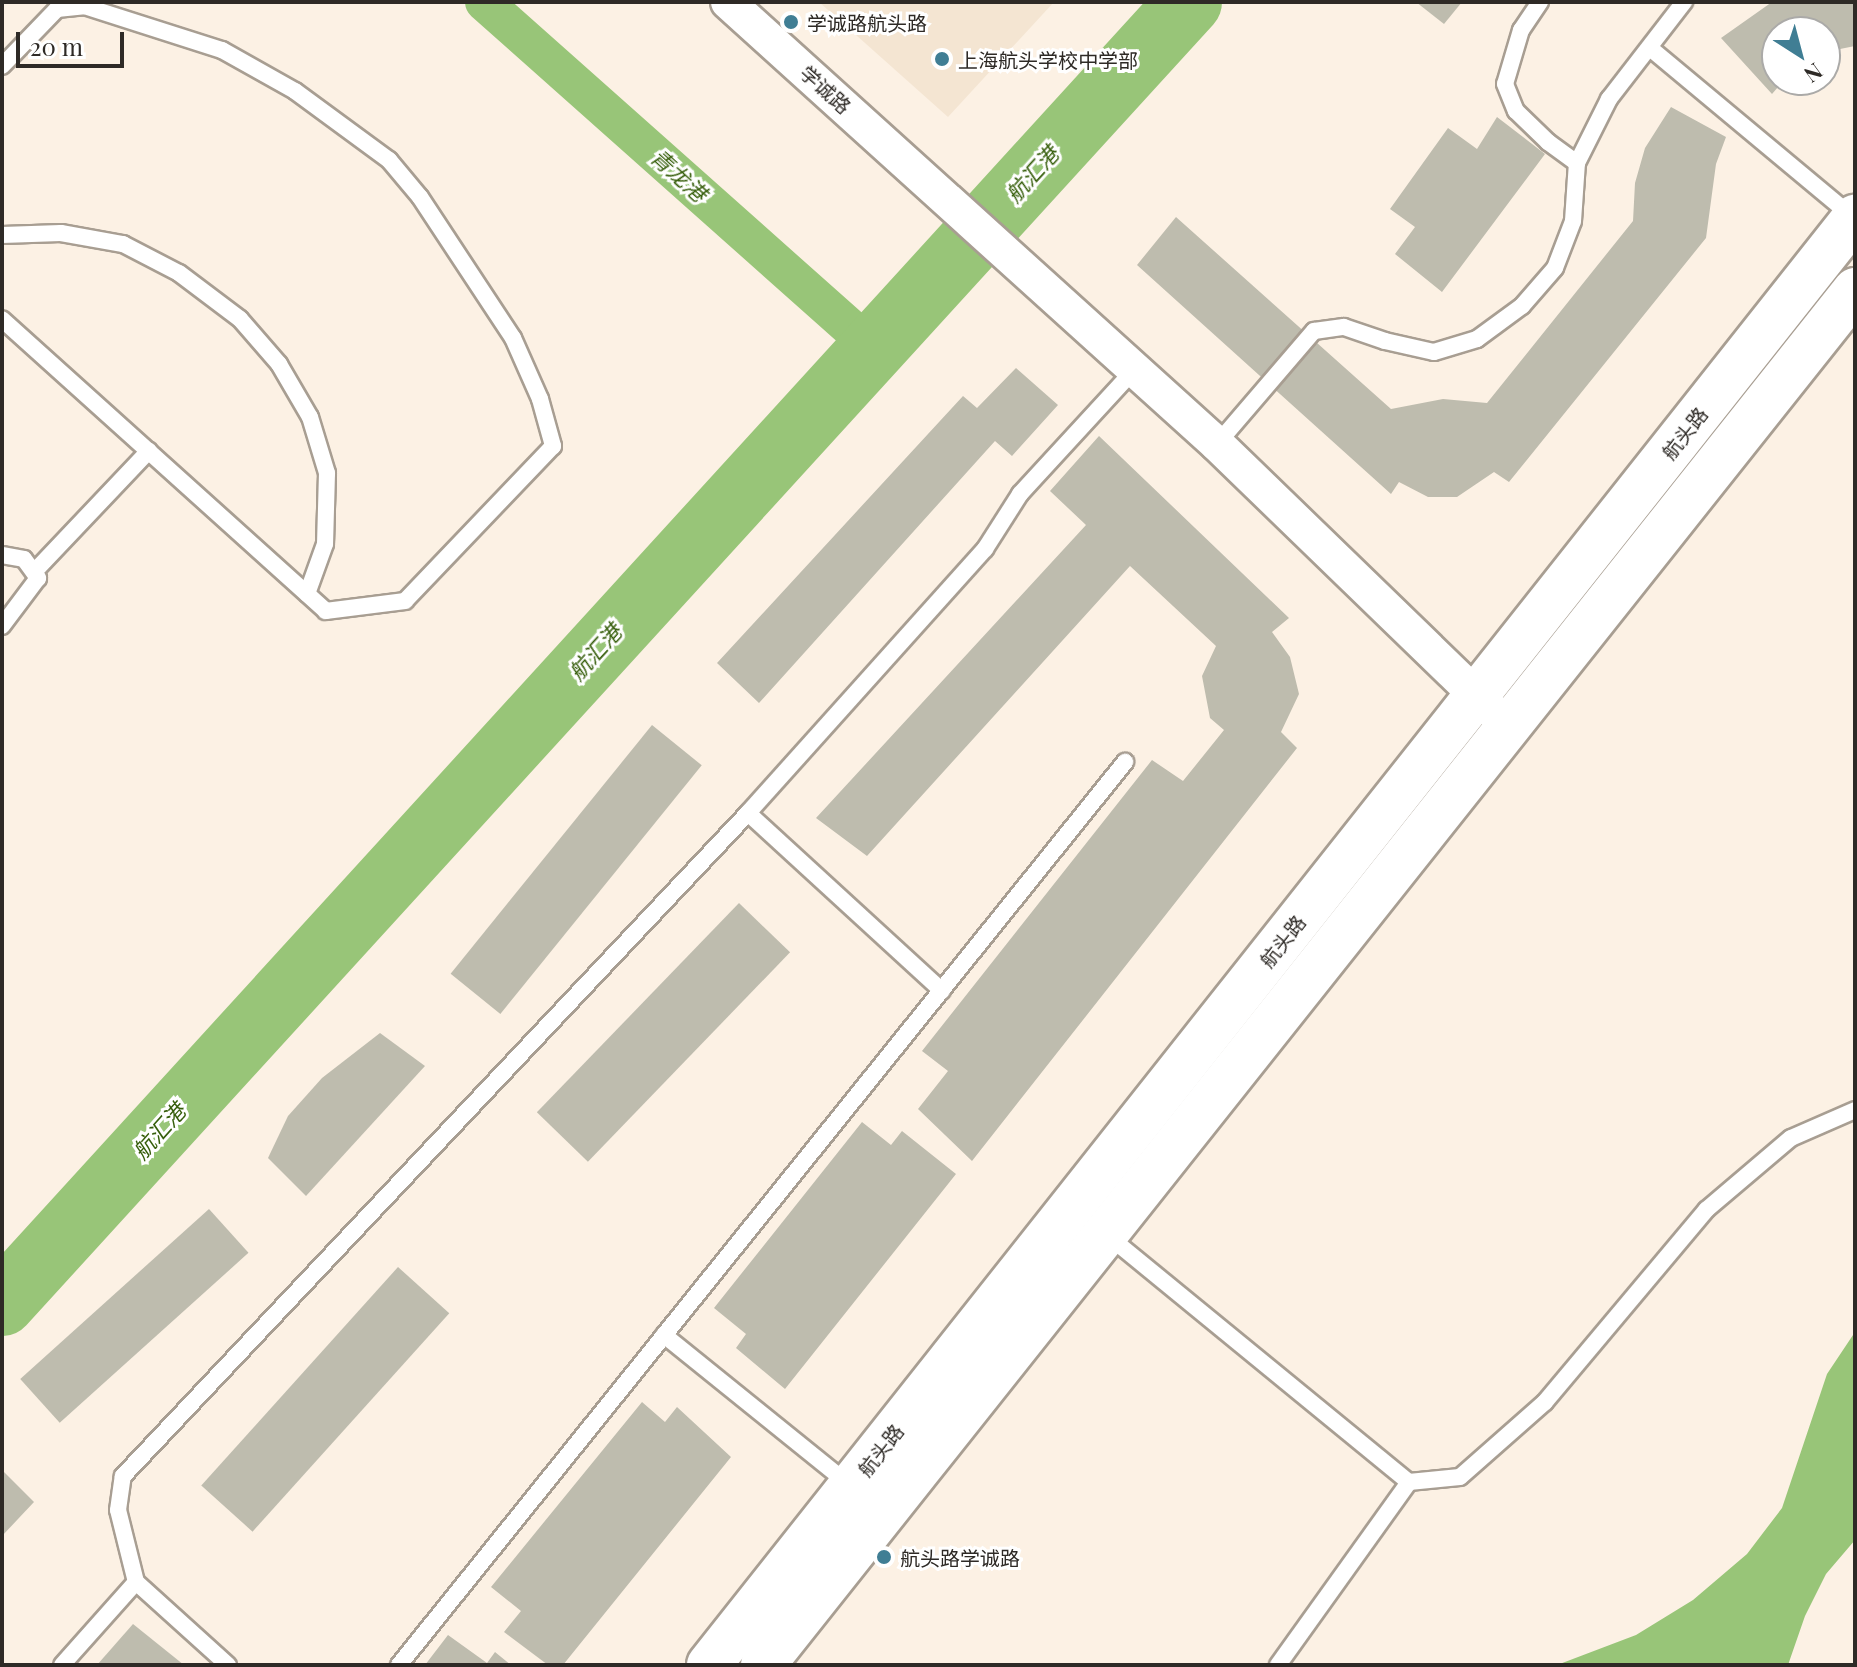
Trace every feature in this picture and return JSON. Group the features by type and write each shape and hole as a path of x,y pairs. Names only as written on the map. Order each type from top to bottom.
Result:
{"main road":[{"name":"航头路","path":"709,1665 1855,218"},
{"path":"763,1665 1855,290"}],"street":[{"name":"学诚路","path":"728,2 1217,444 1509,725"}],"lane":[{"path":"1540,2 1521,30 1505,84 1516,111 1548,142 1577,163"},
{"path":"1217,444 1314,331 1344,327 1385,341 1434,352 1477,339 1522,306 1555,268 1573,221 1577,163 1609,99 1684,2"},
{"path":"2,66 57,9 84,6 222,50 295,91 389,160 420,197 513,338 540,399 553,446 405,601 326,611 2,319"},
{"path":"1650,48 1855,218"},
{"path":"2,235 61,233 123,244 179,273 204,291 240,319 279,364 310,417 327,473 325,544 307,594"},
{"path":"228,1665 136,1582 118,1510 123,1476 748,813 985,549 1020,494 1135,369"},
{"path":"34,572 149,451"},
{"path":"2,555 24,559 38,578 2,626"},
{"path":"399,1665 1125,762"},
{"path":"748,813 942,991"},
{"path":"1105,1234 1409,1482 1460,1477 1545,1402 1706,1210 1791,1138 1855,1110"},
{"path":"664,1335 852,1486"},
{"path":"1278,1665 1409,1482"},
{"path":"62,1665 136,1582"}],"shaded area":[{"name":"上海航头学校中学部","path":"819,2 1054,2 948,117"},
{"path":"1855,1332 1855,1540 1826,1574 1805,1616 1788,1665 1557,1665 1636,1635 1693,1600 1747,1554 1782,1508 1827,1374"}],"building":[{"path":"1416,2 1462,2 1444,24"},
{"path":"1772,2 1855,2 1855,46 1841,49 1841,16 1761,16 1761,82 1721,38"},
{"path":"1671,107 1726,137 1716,164 1706,238 1509,482 1494,472 1457,497 1428,497 1399,482 1391,494 1137,265 1176,217 1391,409 1443,399 1487,403 1633,221 1635,183 1645,148"},
{"path":"1497,117 1545,154 1442,292 1395,254 1415,227 1390,209 1448,128 1477,149"},
{"path":"1016,368 1058,405 1012,456 995,441 759,703 717,663 963,396 977,408"},
{"path":"1099,436 1289,618 1272,632 1290,657 1299,694 1281,732 1297,748 972,1161 918,1109 948,1071 922,1051 1152,760 1183,781 1224,730 1210,718 1202,676 1216,646 1130,566 867,856 816,818 1086,525 1050,491"},
{"path":"652,725 702,765 500,1014 451,974"},
{"path":"739,903 790,952 588,1162 537,1112"},
{"path":"380,1033 425,1066 306,1196 268,1158 288,1116 322,1078"},
{"path":"862,1122 891,1145 902,1131 956,1174 785,1389 736,1348 746,1334 714,1308"},
{"path":"209,1209 248,1253 60,1423 20,1379"},
{"path":"398,1267 449,1313 253,1532 201,1485"},
{"path":"642,1402 665,1422 677,1407 731,1457 563,1665 548,1665 504,1632 521,1611 491,1587"},
{"path":"2,1470 34,1502 2,1536"},
{"path":"133,1624 184,1665 97,1665"},
{"path":"448,1635 487,1663 495,1652 511,1665 425,1665"}],"waterway":[{"name":"青龙港","path":"484,2 873,348"},
{"name":"航汇港","path":"2,1303 1189,2"}],"place":[{"name":"学诚路航头路","path":"791,22"},
{"name":"上海航头学校中学部","path":"942,59"},
{"name":"航头路学诚路","path":"884,1557"}]}
